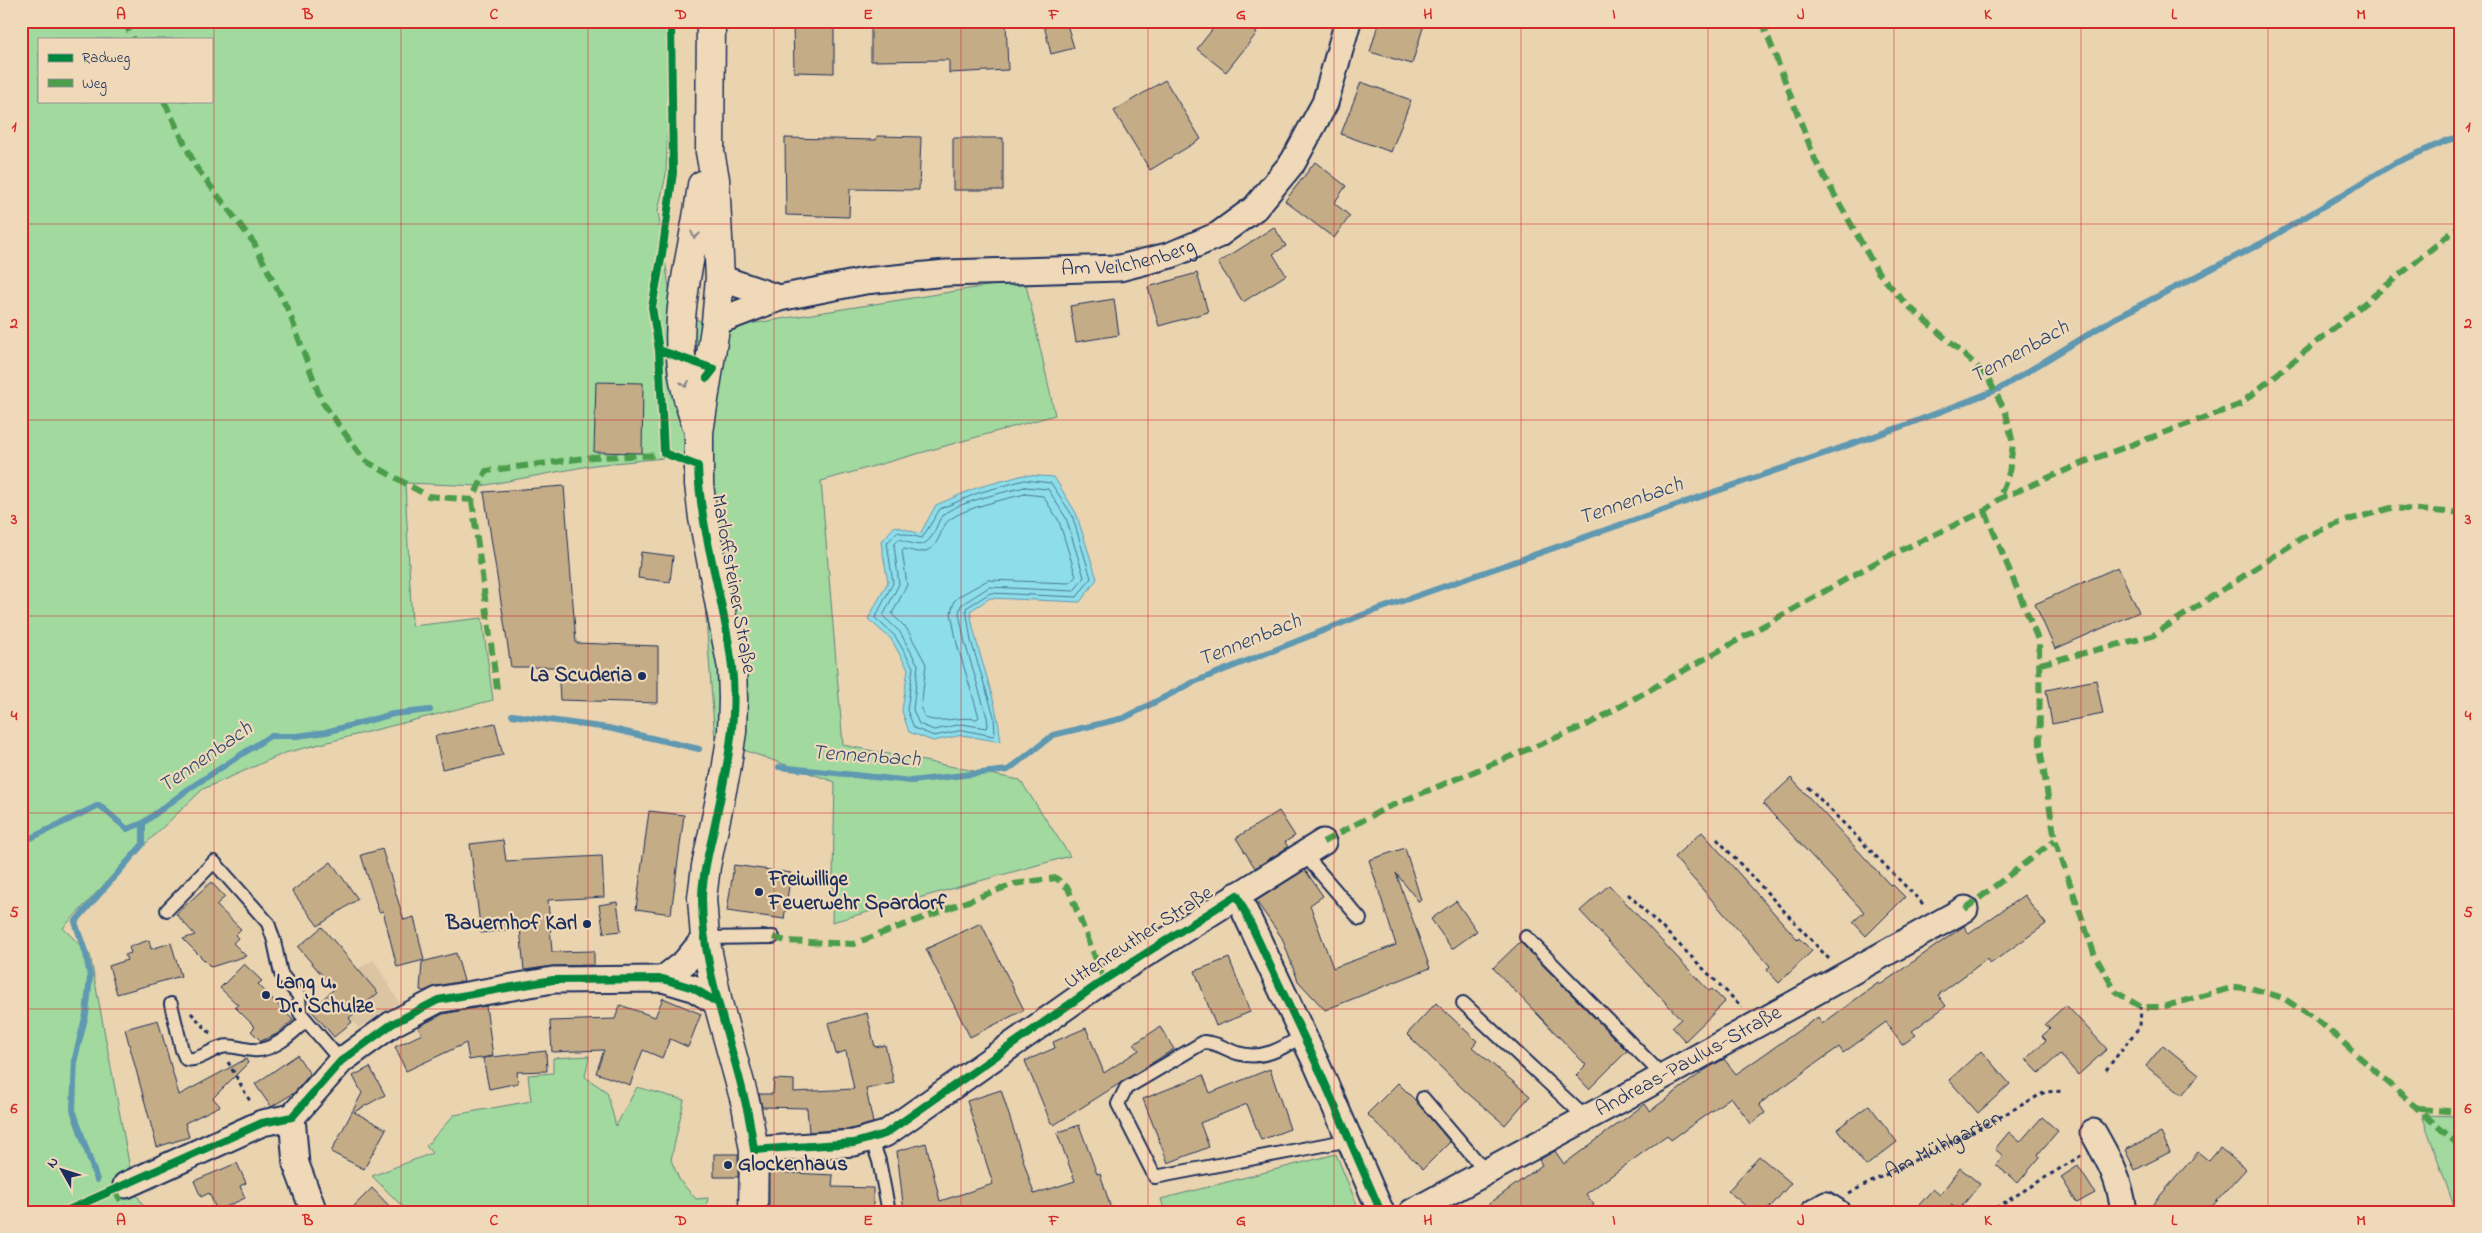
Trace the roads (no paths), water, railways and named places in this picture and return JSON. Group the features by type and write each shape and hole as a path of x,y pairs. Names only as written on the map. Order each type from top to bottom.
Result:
{"main road":[{"path":"710,152 711,21"},
{"name":"Marloffsteiner Straße","path":"710,152 714,179 720,278 716,322 699,432 701,501 732,668 733,699 732,732 726,771 706,866 702,898 704,938 718,1003 746,1105 754,1150 753,1212"},
{"name":"Marloffsteiner Straße","path":"699,432 688,404 680,357 679,329 682,295 710,152"},
{"path":"716,322 691,312 682,295 695,282 720,278"}],"street":[{"name":"Am Veilchenberg","path":"716,322 779,298 865,281 946,273 1120,268 1171,256 1218,235 1255,208 1293,162 1325,102 1348,21"},
{"name":"Am Veilchenberg","path":"720,278 779,298"},
{"name":"Uttenreuther Straße","path":"754,1150 854,1143 885,1134 1104,980 1313,848"},
{"name":"Uttenreuther Straße","path":"1238,895 1304,1035 1381,1212"},
{"name":"Andreas-Paulus-Straße","path":"1412,1212 1965,909"},
{"path":"663,979 685,962 704,938"},
{"path":"126,1184 262,1123 292,1118 341,1061 392,1024 438,1000 552,980 663,979 693,988 718,1003"},
{"path":"292,1118 296,1164 314,1212"},
{"path":"2096,1138 2116,1174 2121,1190 2124,1212"}],"lane":[{"path":"1313,848 1360,919"},
{"path":"167,910 214,862 268,923 281,974 299,996 300,1013 341,1061"},
{"path":"704,938 773,937"},
{"path":"1526,937 1663,1076"},
{"path":"1463,1003 1586,1118"},
{"path":"171,1004 182,1050 186,1059 192,1060 221,1048 232,1046 252,1050 267,1050 305,1020"},
{"path":"1304,1035 1276,1052 1255,1056 1238,1053 1219,1043 1204,1042 1126,1088 1118,1104 1155,1178 1350,1140"},
{"path":"1423,1098 1486,1172"},
{"path":"871,1138 879,1160 889,1212"}],"water":[{"path":"1024,475 1054,477 1076,513 1097,579 1080,602 990,598 970,611 999,725 1001,742 962,735 933,741 909,732 902,711 908,669 891,639 868,619 888,582 881,542 895,526 920,534 936,505 976,488"}],"waterway":[{"name":"Tennenbach","path":"779,767 911,781 1008,770 1053,735 1124,718 1194,682 1365,614 1906,425 1999,389 2115,318 2262,243 2395,163 2448,140 2461,137"},
{"name":"Tennenbach","path":"21,840 31,838 99,805 127,829 143,823 190,788 270,736 297,736 326,732 393,714 430,710"},
{"name":"Tennenbach","path":"512,715 608,728 699,749"},
{"path":"97,1180 73,1110 75,1058 86,1014 90,977 86,954 75,922 143,844 143,823"}],"place":[{"name":"La Scuderia","path":"642,676"},
{"name":"Freiwillige Feuerwehr Spardorf","path":"759,892"},
{"name":"Bauernhof Karl","path":"587,924"},
{"name":"Lang u. Dr. Schulze","path":"266,995"},
{"name":"Glockenhaus","path":"728,1165"}]}
